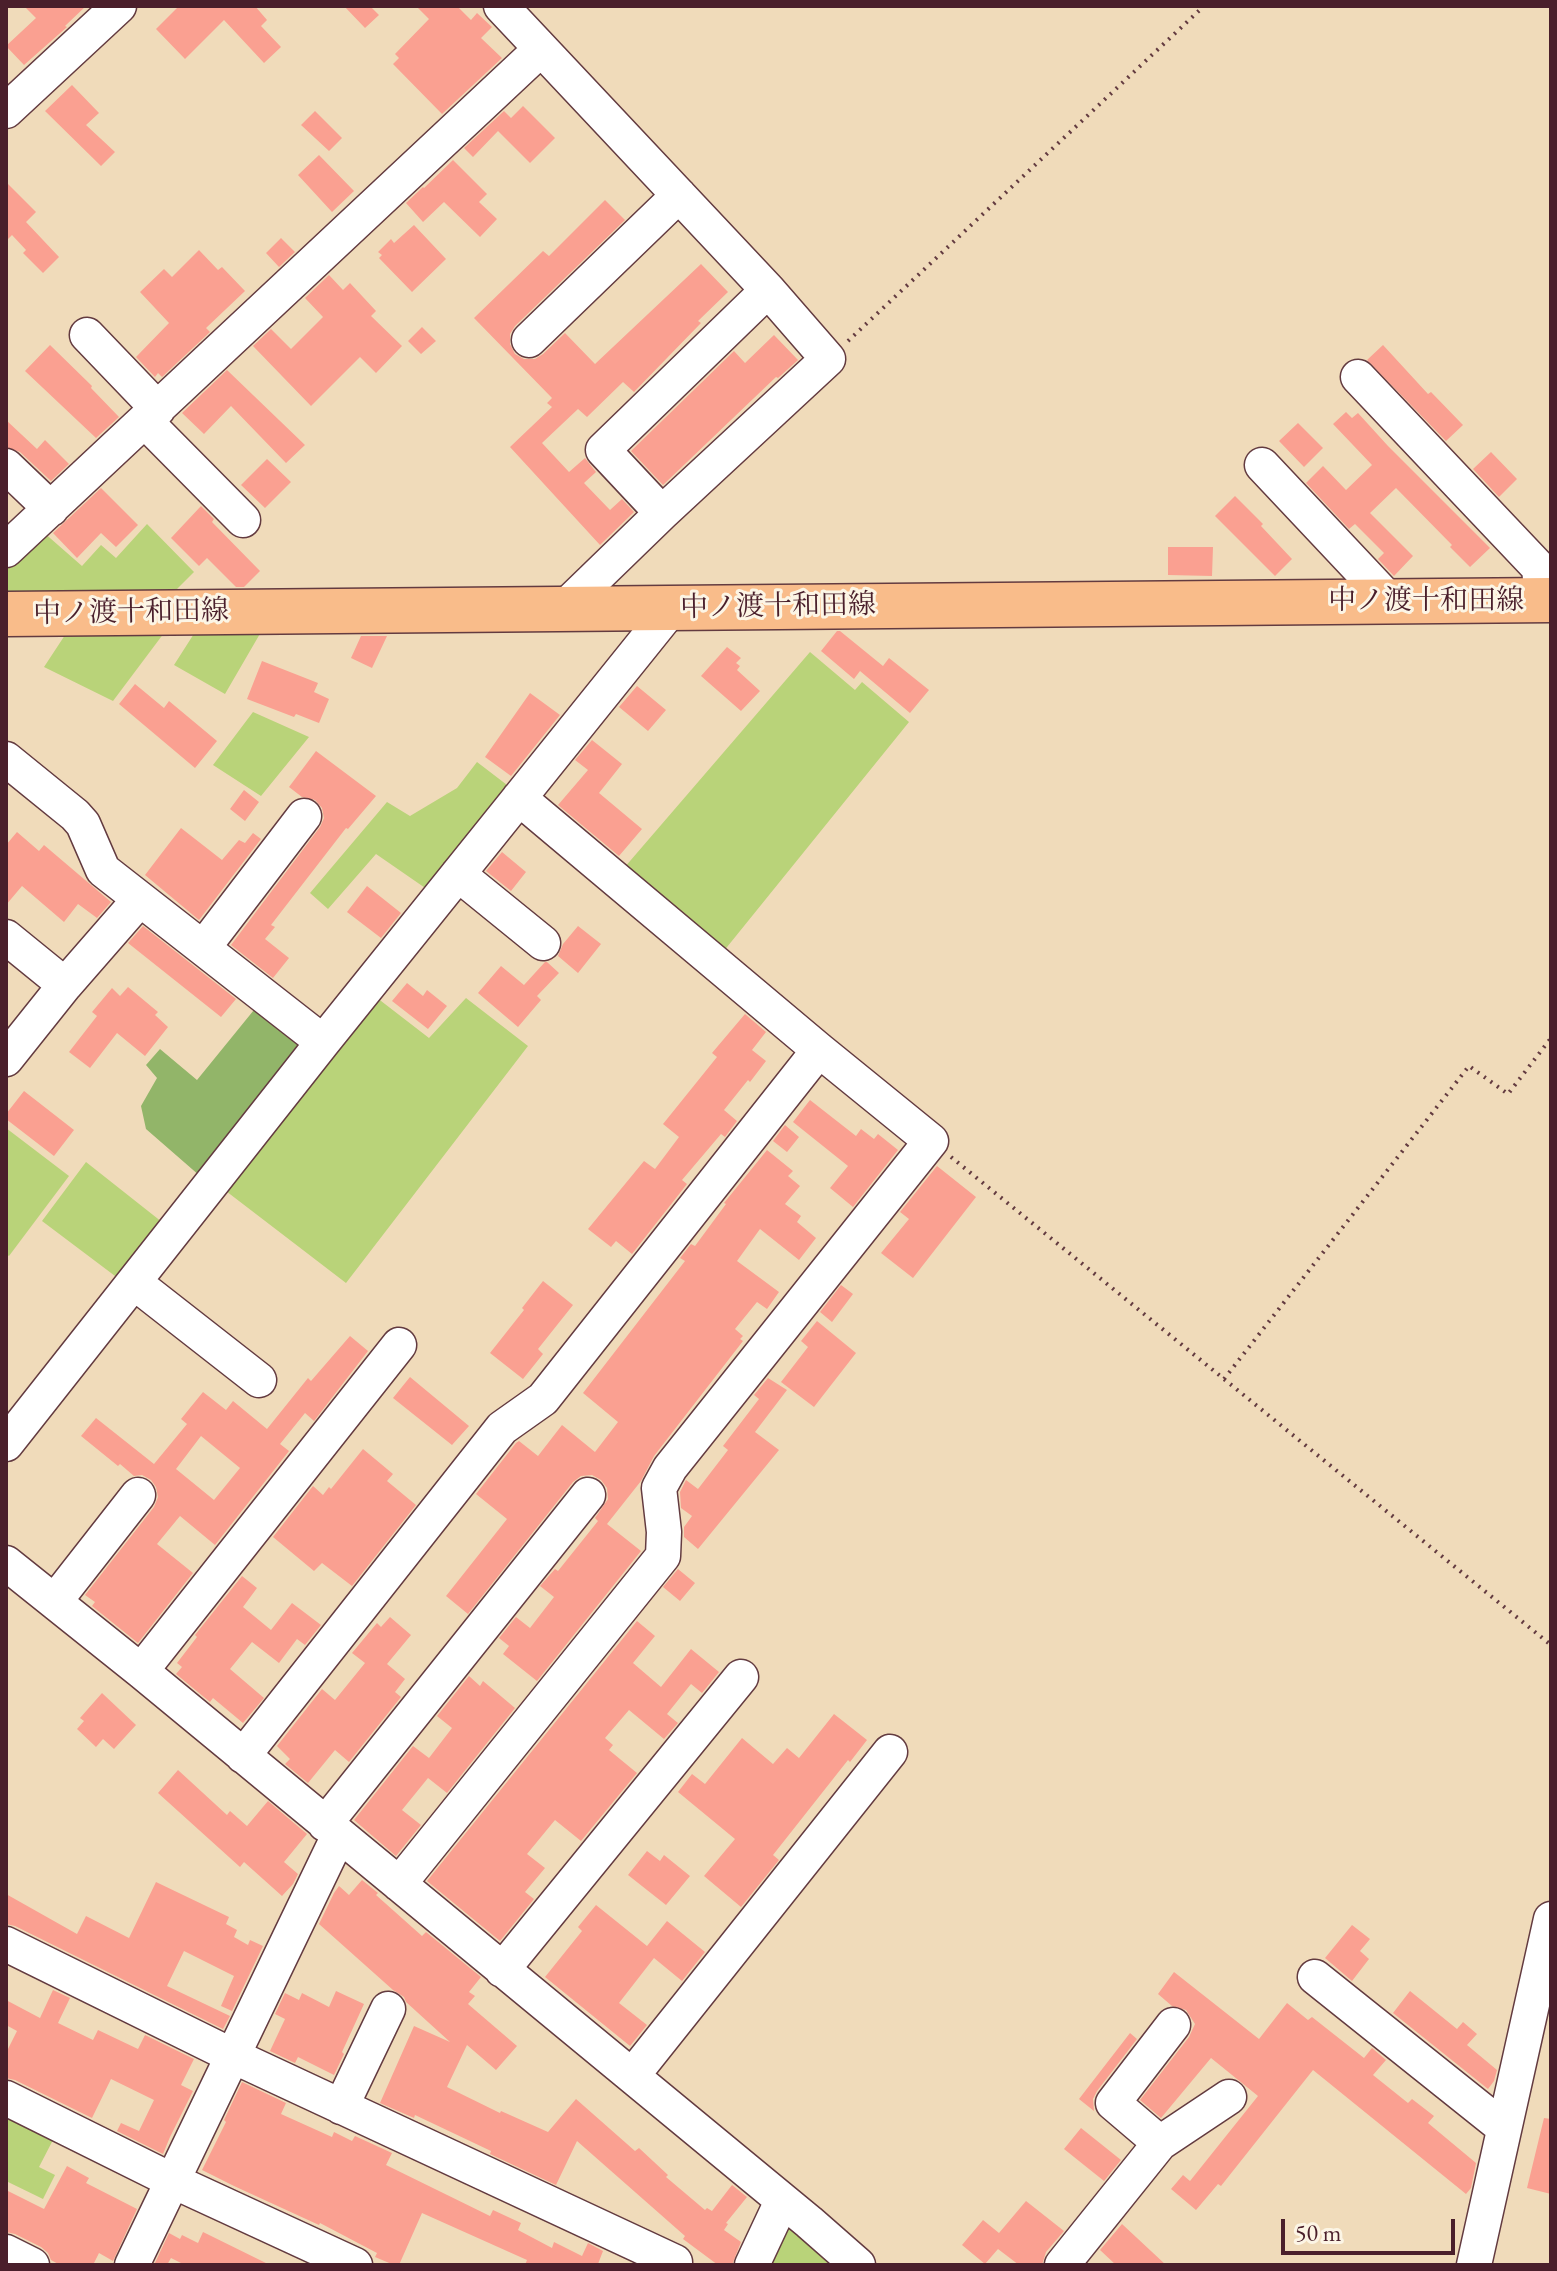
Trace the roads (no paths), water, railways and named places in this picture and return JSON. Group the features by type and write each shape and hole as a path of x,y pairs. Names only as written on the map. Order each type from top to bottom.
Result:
{"main road":[{"name":"中ノ渡十和田線","path":"6,614 1546,600"}],"street":[{"path":"6,111 119,6"},
{"path":"501,6 768,290 828,359 563,609"},
{"path":"6,550 541,49"},
{"path":"529,340 679,195"},
{"path":"662,513 603,450 768,290"},
{"path":"87,335 243,520"},
{"path":"1358,377 1539,568 1546,600"},
{"path":"1262,465 1390,601"},
{"path":"6,466 51,509"},
{"path":"6,1444 323,1042 672,608"},
{"path":"6,759 83,824 103,870 323,1042"},
{"path":"399,1884 663,1556 664,1532 659,1488 670,1468 931,1141 519,798"},
{"path":"203,948 304,816"},
{"path":"458,874 543,943"},
{"path":"6,1059 140,899"},
{"path":"6,937 65,985"},
{"path":"243,1756 502,1428 543,1399 819,1050"},
{"path":"135,1283 259,1380"},
{"path":"141,1671 399,1345"},
{"path":"55,1601 138,1495"},
{"path":"132,2265 233,2056 332,1829 588,1495"},
{"path":"6,1563 141,1671 858,2265"},
{"path":"502,1970 741,1677"},
{"path":"632,2076 890,1752"},
{"path":"1474,2265 1551,1919"},
{"path":"6,1944 233,2056 675,2262"},
{"path":"1315,1977 1504,2128"},
{"path":"341,2107 388,2009"},
{"path":"1160,2143 1113,2103 1173,2025"},
{"path":"1062,2265 1160,2143 1229,2097"},
{"path":"6,2098 173,2181 355,2265"},
{"path":"752,2265 782,2201"},
{"path":"6,2252 32,2265"}]}
